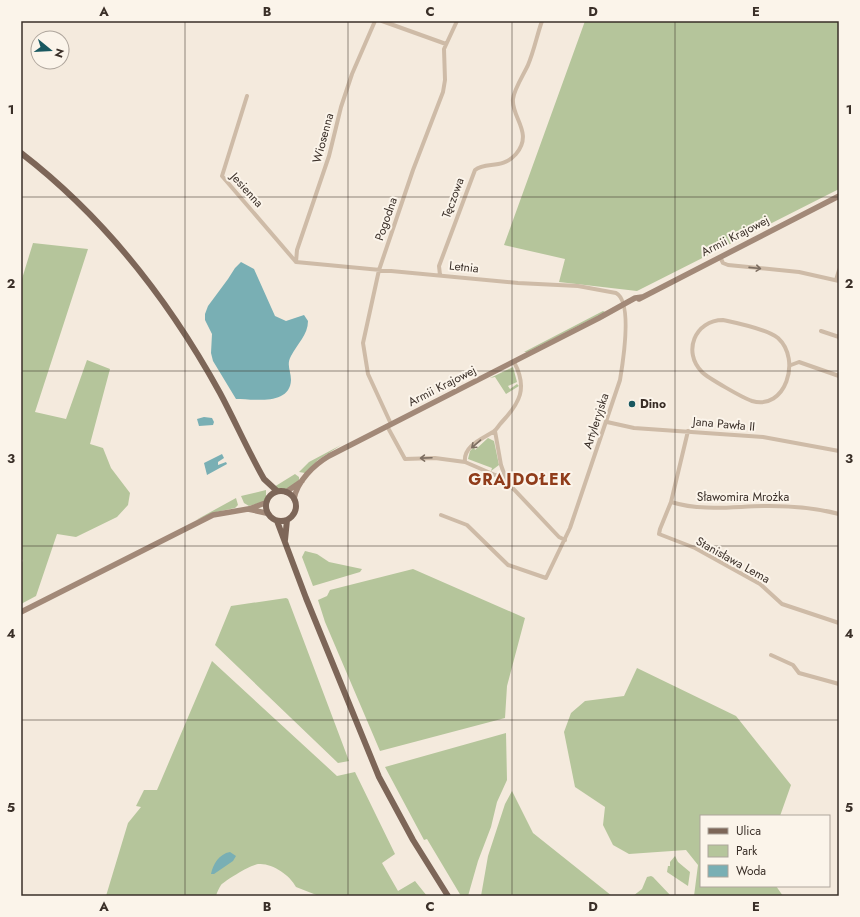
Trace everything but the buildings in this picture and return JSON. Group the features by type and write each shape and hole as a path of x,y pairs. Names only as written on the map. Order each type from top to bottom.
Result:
{"main road":[{"path":"21,153 84,209 123,251 153,288 204,366 264,479 269,496"},
{"path":"264,479 278,491 286,492 294,499 295,511 287,520 285,541"},
{"path":"278,491 269,496 266,503 266,513 277,522 314,618 379,776 413,840 448,896"},
{"path":"277,522 287,520"}],"street":[{"name":"Wiosenna","path":"296,262 297,250 329,156 343,102 357,60 375,21"},
{"path":"382,21 446,44"},
{"name":"Pogodna","path":"389,425 368,374 363,344 379,270 415,163 442,92 445,80 444,49 457,21"},
{"name":"Tęczowa","path":"440,275 439,266 475,170 478,167 499,165 506,162 519,150 522,132 520,119 515,110 513,99 529,63 542,21"},
{"name":"Jesienna","path":"247,96 222,176 296,262"},
{"name":"Armii Krajowej","path":"286,492 302,481 323,459 839,196"},
{"path":"720,257 723,263 728,265 799,272 837,281 839,270"},
{"name":"Letnia","path":"296,262 518,283 578,286 617,293 624,306"},
{"name":"Artyleryjska","path":"441,515 467,525 508,565 546,578 565,540 607,422 620,380 624,358 624,306"},
{"path":"714,321 728,321 767,332 778,338 787,350 790,365 785,384 777,396 766,401 752,401 702,372 694,359 692,352 692,341 702,327 714,321"},
{"path":"821,331 839,338"},
{"path":"465,462 464,457 470,448 478,440 495,431 514,409 520,397 521,382 514,362"},
{"path":"790,365 799,362 839,376"},
{"name":"Jana Pawła II","path":"607,422 623,427 763,438 839,451"},
{"path":"389,425 405,459 435,458 465,462 495,475 504,476"},
{"path":"495,431 504,476 515,491 559,537 565,540"},
{"path":"671,502 688,431"},
{"name":"Armii Krajowej","path":"294,499 302,481"},
{"name":"Sławomira Mrożka","path":"671,502 699,508 768,506 796,507 839,514"},
{"name":"Stanisława Lema","path":"671,502 659,534 695,548 760,584 782,604 839,623"},
{"path":"21,612 213,515 248,509 266,503"},
{"path":"248,509 266,513"},
{"path":"771,655 794,665 800,673 839,683"}],"green space":[{"path":"585,21 839,21 839,189 637,291 559,282 565,259 504,245"},
{"path":"33,243 88,249 35,412 66,419 87,360 110,369 90,444 103,448 111,468 130,493 128,505 117,517 76,537 57,534 36,596 21,604 21,566 23,560 21,559 21,282"},
{"path":"603,311 605,312 527,352 524,352"},
{"path":"513,367 517,382 508,386 510,389 517,384 519,386 506,394 495,377 490,378"},
{"path":"488,438 494,441 499,465 491,471 492,468 468,459 470,451 474,447 475,450"},
{"path":"341,445 318,460 305,473 299,472 309,462"},
{"path":"295,474 299,477 299,480 290,487 278,489 274,487"},
{"path":"266,490 266,497 263,502 249,506 244,503 241,496"},
{"path":"236,498 238,505 235,508 216,512 196,520"},
{"path":"305,551 317,554 329,562 362,569 360,572 313,586 302,557"},
{"path":"413,569 525,618 507,686 505,718 380,751 325,622 318,600 327,596 330,590"},
{"path":"286,598 288,599 349,761 338,763 215,645 231,606"},
{"path":"212,661 337,776 355,772 395,854 382,863 398,891 415,881 427,896 319,896 296,887 290,878 275,868 269,865 259,864 245,869 233,876 221,885 216,896 106,896 128,823 141,807 136,806 144,790 157,790"},
{"path":"637,668 736,716 791,785 780,815 700,815 700,887 777,887 783,896 694,896 698,865 686,850 629,854 613,845 603,825 605,807 575,787 564,732 571,713 585,701 624,696"},
{"path":"506,733 507,780 497,802 491,827 478,861 468,896 461,896 427,839 424,840 385,767"},
{"path":"512,791 533,833 612,896 481,896 488,856 505,804"},
{"path":"675,856 678,862 690,872 688,886 667,872 670,862"},
{"path":"651,876 671,896 633,896 642,889 647,877"}],"water":[{"path":"241,262 254,269 275,316 286,321 304,315 308,321 306,331 290,359 289,365 291,380 289,388 284,394 270,399 236,399 213,361 211,353 212,334 205,320 205,314 208,306 235,268"},
{"path":"204,417 212,418 214,422 213,425 199,426 197,419"},
{"path":"222,454 224,458 218,462 218,465 226,462 227,464 207,475 204,463"},
{"path":"230,852 236,856 233,861 214,874 211,874 217,860 226,853"}],"place":[{"name":"Dino","path":"632,404"}],"district":[{"name":"GRAJDOŁEK","path":"520,479"}]}
